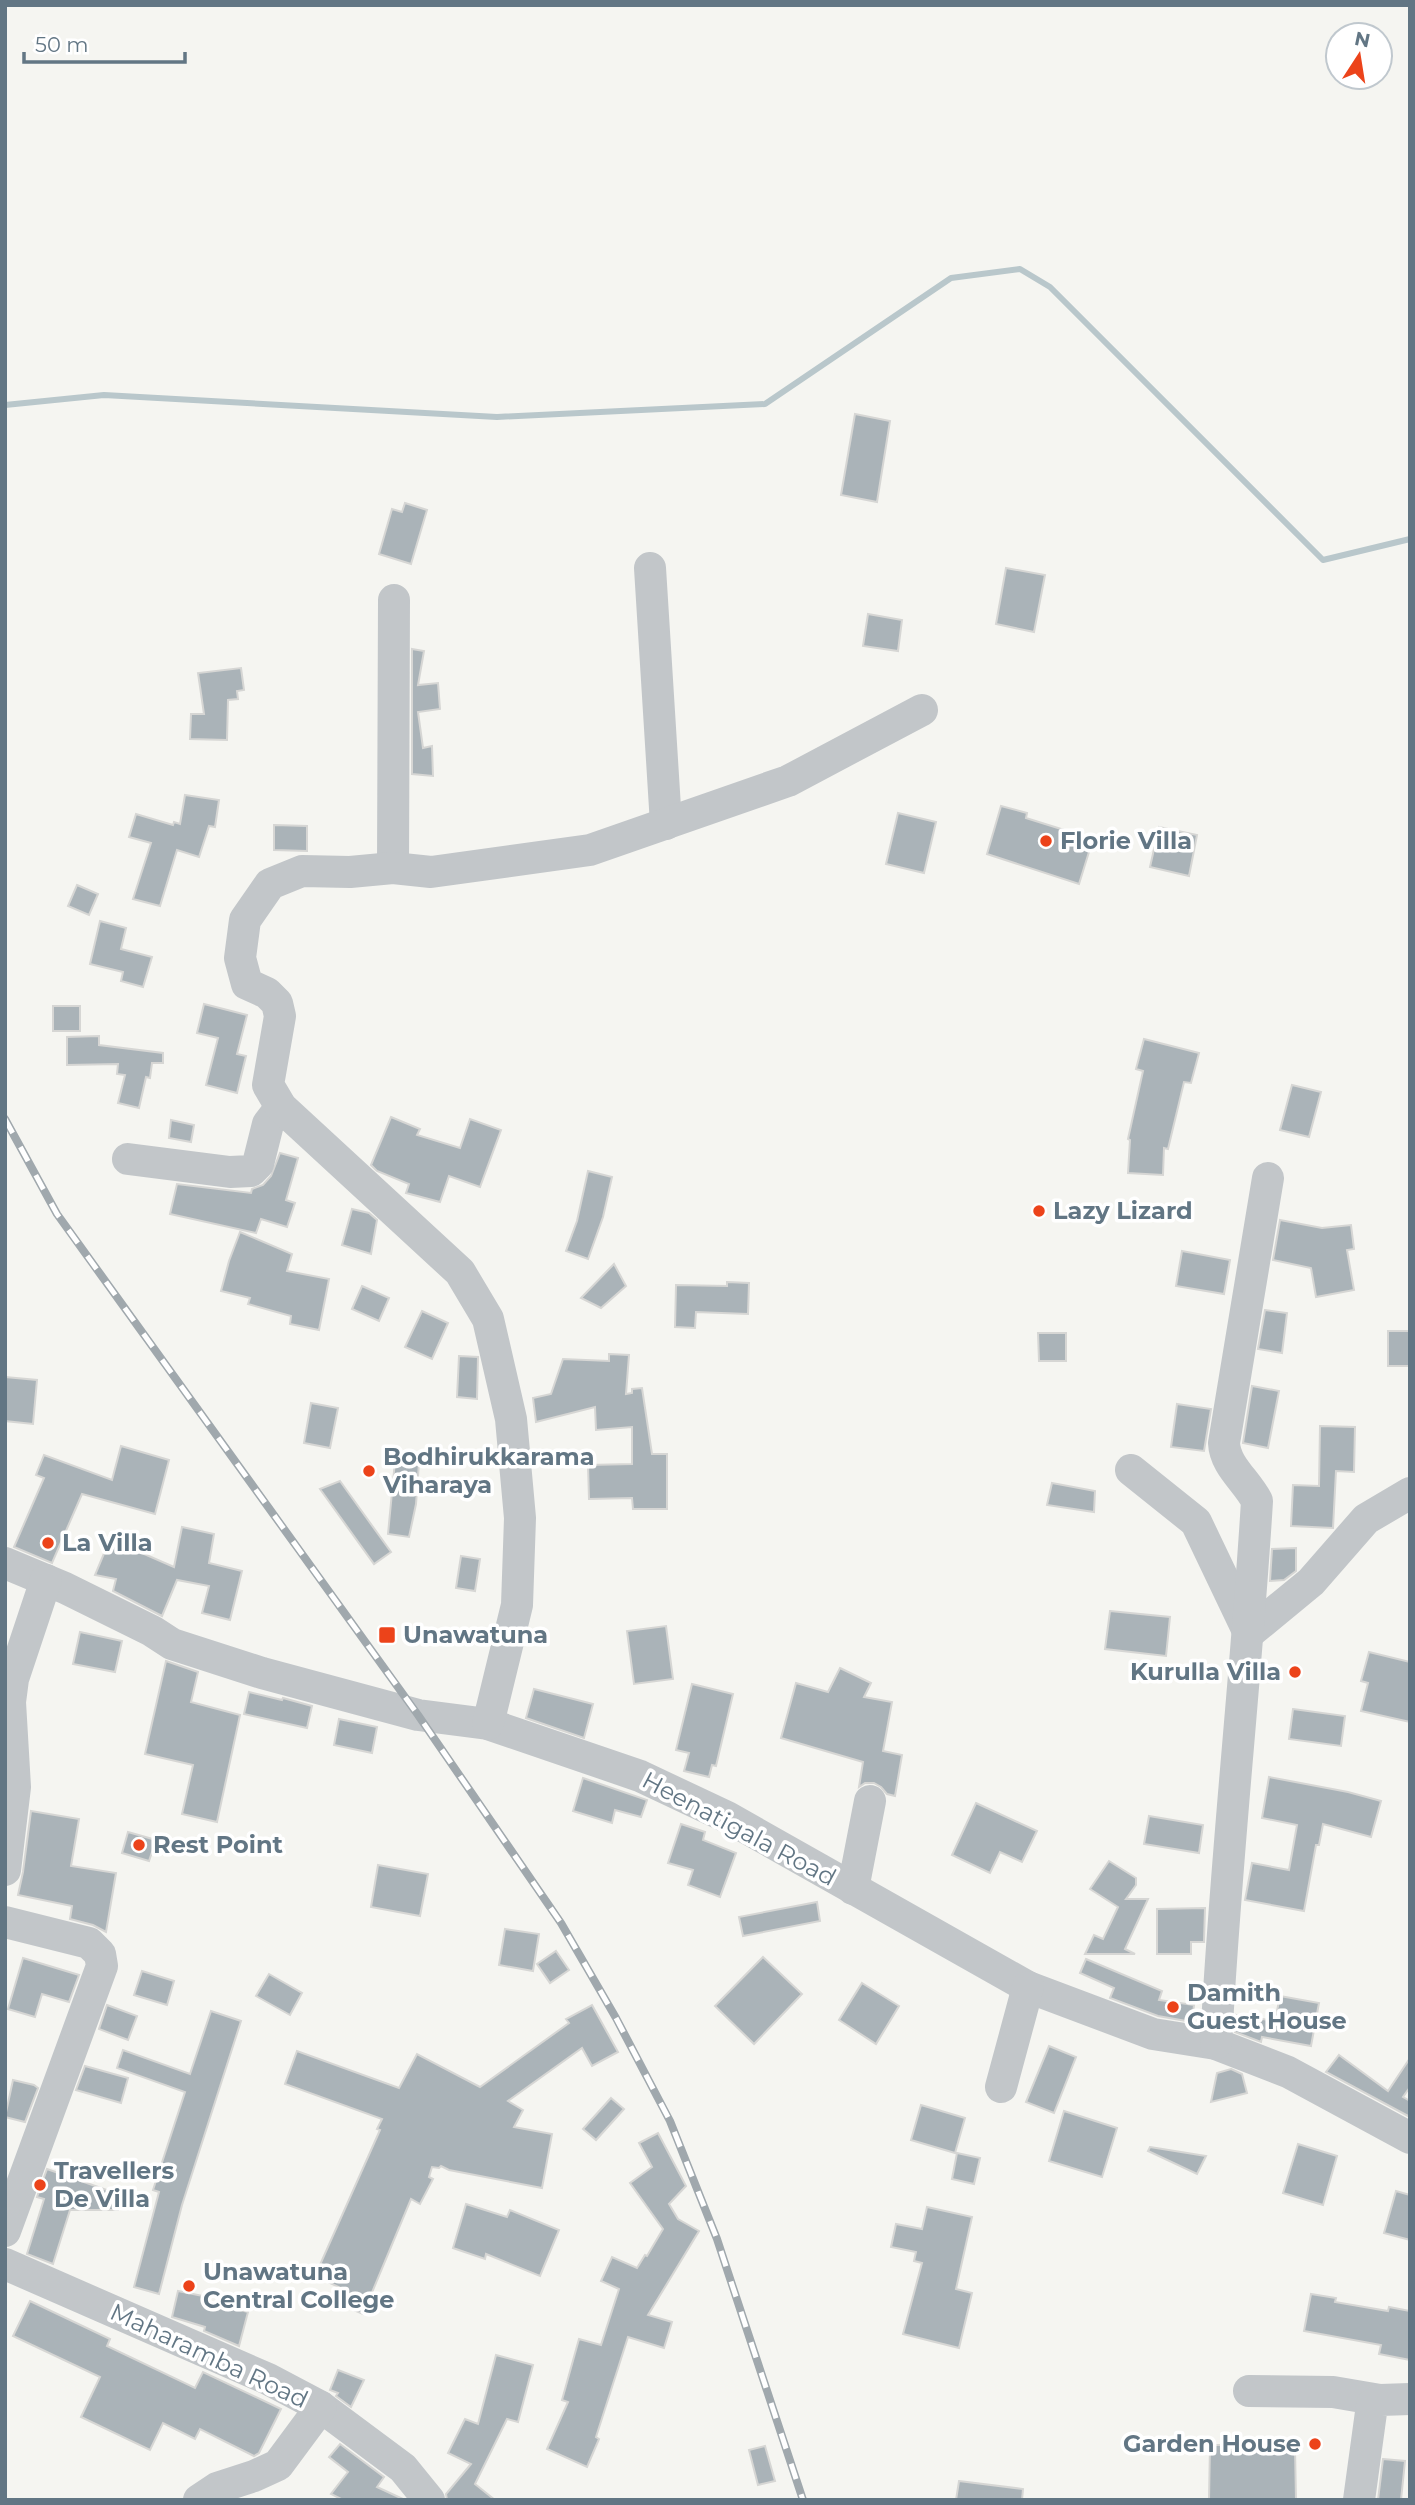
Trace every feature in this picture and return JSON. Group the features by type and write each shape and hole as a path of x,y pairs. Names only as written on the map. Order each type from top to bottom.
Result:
{"street":[{"path":"650,568 667,824"},
{"path":"393,869 394,600"},
{"path":"488,1724 517,1605 520,1518 511,1419 488,1319 460,1272 281,1107 268,1085 281,1016 277,1003 267,993 247,984 240,958 245,920 270,884 302,871 393,869 431,873 590,850 788,781 922,710"},
{"path":"128,1159 230,1172 251,1171 258,1164 268,1124 281,1107"},
{"path":"1216,2044 1257,1501 1250,1486 1224,1454 1224,1443 1268,1178"},
{"path":"1131,1470 1196,1522 1249,1633"},
{"path":"1249,1633 1311,1582 1366,1519 1410,1493"},
{"name":"Heenatigala Road","path":"5,1563 152,1631 172,1644 262,1673 418,1715 488,1724 640,1776 727,1817 1028,1987 1153,2034 1216,2044 1288,2072 1410,2138"},
{"path":"5,1870 15,1787 10,1702 13,1679 46,1580"},
{"path":"853,1889 870,1801"},
{"path":"5,1922 89,1943 100,1954 102,1966 5,2231"},
{"path":"1001,2087 1028,1987"},
{"name":"Maharamba Road","path":"5,2263 268,2379 321,2407 403,2468 429,2500"},
{"path":"1249,2391 1333,2392 1395,2399"},
{"path":"1359,2500 1373,2405 1395,2399"},
{"path":"199,2500 216,2488 278,2465 321,2407"}],"building":[{"path":"855,414 890,421 877,502 841,495"},
{"path":"405,503 427,510 411,564 379,554 392,509 402,512"},
{"path":"1006,568 1045,575 1034,632 996,624"},
{"path":"868,614 902,620 898,651 863,646"},
{"path":"412,649 424,651 418,685 438,683 440,709 418,712 423,748 432,746 433,776 412,774"},
{"path":"241,668 244,690 237,691 238,699 228,700 227,740 190,739 191,714 204,714 198,673"},
{"path":"185,795 219,800 215,827 209,826 199,857 177,850 160,906 133,899 151,843 129,837 136,814 173,825 174,822 180,824"},
{"path":"1001,806 1027,813 1026,818 1093,839 1079,884 987,854"},
{"path":"898,813 936,822 924,873 886,864"},
{"path":"274,825 307,826 307,851 274,850"},
{"path":"1159,827 1197,835 1189,876 1150,867"},
{"path":"77,885 98,894 89,915 68,906"},
{"path":"100,921 126,928 121,949 152,957 143,987 121,981 123,972 90,964"},
{"path":"204,1004 247,1015 237,1054 246,1056 237,1093 206,1085 218,1038 197,1033"},
{"path":"53,1006 80,1006 80,1031 53,1031"},
{"path":"99,1036 99,1045 163,1053 163,1063 152,1063 150,1078 146,1077 139,1108 118,1103 125,1075 117,1074 118,1064 67,1065 67,1037"},
{"path":"1144,1039 1199,1053 1191,1083 1184,1082 1168,1149 1164,1148 1163,1175 1128,1173 1128,1139 1143,1071 1136,1069"},
{"path":"1292,1085 1321,1092 1309,1137 1280,1130"},
{"path":"391,1117 420,1129 417,1135 460,1148 470,1119 501,1130 480,1187 449,1176 440,1202 406,1193 409,1184 377,1171 371,1165"},
{"path":"171,1120 194,1125 191,1142 169,1138"},
{"path":"280,1153 298,1158 286,1200 295,1203 287,1227 261,1219 256,1233 170,1214 177,1184 251,1193 252,1189 263,1185 271,1176"},
{"path":"588,1171 612,1177 603,1217 588,1259 566,1251 577,1221"},
{"path":"352,1209 369,1213 377,1220 371,1254 342,1245"},
{"path":"1280,1220 1322,1228 1351,1225 1354,1249 1347,1250 1354,1290 1316,1297 1311,1268 1273,1260"},
{"path":"240,1232 292,1254 287,1271 329,1279 319,1330 290,1324 291,1316 248,1304 250,1298 221,1291"},
{"path":"1182,1251 1230,1260 1224,1294 1176,1286"},
{"path":"614,1264 626,1286 601,1308 581,1298"},
{"path":"727,1282 749,1283 748,1314 696,1312 695,1328 675,1327 676,1285 727,1286"},
{"path":"362,1286 389,1298 379,1321 352,1309"},
{"path":"1265,1310 1287,1313 1282,1353 1258,1349"},
{"path":"422,1311 448,1323 432,1359 405,1347"},
{"path":"1388,1331 1410,1331 1410,1366 1388,1366"},
{"path":"1038,1333 1066,1333 1066,1361 1039,1361"},
{"path":"609,1354 629,1355 626,1394 632,1393 632,1389 642,1388 652,1454 667,1454 667,1509 633,1509 632,1498 589,1499 588,1465 632,1464 632,1427 596,1430 595,1407 536,1422 533,1398 551,1394 563,1359 609,1361"},
{"path":"459,1356 478,1357 477,1399 457,1397"},
{"path":"5,1377 37,1380 33,1424 5,1421"},
{"path":"1252,1386 1279,1391 1268,1448 1243,1443"},
{"path":"311,1403 338,1408 330,1448 304,1443"},
{"path":"1177,1404 1211,1409 1204,1451 1171,1447"},
{"path":"1320,1426 1355,1427 1354,1472 1336,1471 1333,1528 1291,1526 1293,1485 1319,1486"},
{"path":"121,1446 169,1460 155,1514 82,1494 52,1563 14,1547 44,1478 36,1475 44,1455 112,1480"},
{"path":"395,1461 419,1463 416,1504 409,1537 388,1534"},
{"path":"340,1481 391,1552 374,1564 320,1489"},
{"path":"1052,1483 1095,1491 1094,1512 1047,1505"},
{"path":"182,1527 214,1534 209,1563 242,1571 230,1620 202,1613 209,1586 177,1580 162,1616 113,1591 116,1579 95,1575 110,1539 174,1567"},
{"path":"1296,1548 1296,1571 1284,1580 1270,1581 1272,1549"},
{"path":"461,1556 480,1559 475,1591 456,1588"},
{"path":"1110,1611 1170,1617 1166,1656 1105,1649"},
{"path":"666,1626 673,1679 634,1684 627,1631"},
{"path":"80,1632 122,1641 115,1672 73,1664"},
{"path":"1369,1652 1410,1662 1410,1722 1361,1711 1368,1683 1361,1681"},
{"path":"166,1661 198,1672 191,1702 240,1715 217,1822 182,1814 193,1765 145,1754"},
{"path":"840,1668 871,1683 864,1697 892,1702 883,1751 902,1755 895,1796 887,1794 874,1783 865,1783 859,1787 863,1762 781,1738 796,1683 828,1692"},
{"path":"692,1684 733,1694 716,1766 712,1765 709,1777 684,1771 689,1753 676,1750"},
{"path":"534,1689 593,1704 584,1738 526,1718"},
{"path":"249,1692 312,1706 307,1728 244,1714"},
{"path":"1293,1709 1345,1716 1341,1746 1289,1739"},
{"path":"339,1719 377,1727 372,1753 334,1745"},
{"path":"1269,1777 1381,1801 1371,1837 1323,1824 1319,1845 1316,1845 1304,1911 1245,1900 1252,1863 1289,1870 1297,1825 1262,1818"},
{"path":"583,1778 647,1800 641,1817 615,1810 612,1823 573,1811"},
{"path":"976,1803 1037,1831 1022,1862 1000,1852 990,1873 952,1855"},
{"path":"31,1811 79,1819 71,1866 116,1873 106,1932 93,1925 70,1919 72,1906 18,1895"},
{"path":"1149,1816 1203,1825 1199,1853 1144,1844"},
{"path":"681,1824 705,1832 703,1840 736,1853 720,1897 688,1885 693,1870 668,1863"},
{"path":"128,1832 156,1840 149,1861 122,1853"},
{"path":"1109,1861 1136,1878 1136,1885 1126,1899 1148,1899 1125,1949 1135,1954 1085,1954 1094,1935 1103,1939 1118,1907 1090,1889"},
{"path":"378,1865 428,1874 420,1916 371,1907"},
{"path":"817,1902 820,1921 743,1936 739,1917"},
{"path":"1205,1908 1204,1942 1191,1942 1191,1954 1157,1954 1157,1909"},
{"path":"505,1929 539,1934 533,1971 499,1965"},
{"path":"556,1951 569,1970 550,1983 537,1964"},
{"path":"763,1957 802,1994 754,2044 715,2006"},
{"path":"23,1958 79,1975 69,2002 42,1994 35,2017 8,2009"},
{"path":"1086,1959 1162,1991 1159,2000 1194,2005 1192,2022 1158,2016 1110,1998 1114,1988 1080,1973"},
{"path":"142,1971 174,1981 167,2005 134,1995"},
{"path":"269,1974 302,1993 290,2015 256,1996"},
{"path":"862,1983 899,2006 876,2044 839,2020"},
{"path":"1280,1996 1319,2003 1311,2046 1262,2037 1261,2042 1235,2032 1236,2015 1275,2021"},
{"path":"107,2005 137,2016 128,2040 99,2029"},
{"path":"592,2005 618,2052 592,2066 582,2048 508,2101 523,2110 514,2127 552,2134 542,2188 449,2170 441,2166 432,2167 429,2177 433,2179 420,2204 411,2199 363,2314 339,2304 345,2290 315,2276 380,2130 377,2129 382,2119 285,2084 297,2051 399,2088 417,2054 480,2087 569,2023 566,2019"},
{"path":"211,2011 241,2021 182,2205 159,2294 134,2287 159,2192 153,2190 185,2092 117,2068 123,2050 190,2074"},
{"path":"1049,2046 1076,2057 1054,2113 1026,2102"},
{"path":"1339,2055 1388,2091 1410,2058 1410,2087 1403,2097 1410,2101 1410,2117 1326,2072"},
{"path":"85,2066 128,2078 121,2103 76,2090"},
{"path":"1231,2069 1242,2074 1247,2093 1211,2102 1217,2073"},
{"path":"13,2080 38,2088 25,2122 5,2117"},
{"path":"611,2098 624,2109 596,2140 583,2129"},
{"path":"921,2105 965,2118 955,2153 911,2140"},
{"path":"1064,2111 1117,2128 1102,2177 1049,2161"},
{"path":"658,2133 686,2186 669,2204 678,2219 699,2231 648,2315 672,2322 664,2348 628,2337 596,2437 599,2439 587,2467 547,2449 568,2402 562,2400 579,2339 601,2345 619,2289 601,2281 612,2257 637,2268 663,2229 630,2183 652,2167 639,2143"},
{"path":"1298,2144 1337,2156 1323,2205 1283,2193"},
{"path":"1150,2147 1206,2156 1197,2174 1148,2151"},
{"path":"957,2153 980,2158 974,2184 952,2179"},
{"path":"47,2169 118,2194 118,2210 70,2210 53,2264 27,2254 44,2199 37,2197"},
{"path":"1396,2191 1410,2195 1410,2240 1384,2233"},
{"path":"466,2204 507,2217 510,2210 559,2230 540,2276 486,2254 485,2259 453,2248"},
{"path":"927,2207 972,2217 956,2289 972,2293 959,2348 903,2334 922,2263 914,2261 916,2252 891,2247 896,2224 922,2229"},
{"path":"178,2291 203,2296 202,2300 248,2312 239,2346 204,2331 205,2327 172,2317"},
{"path":"1311,2294 1336,2298 1335,2302 1388,2311 1389,2307 1410,2311 1410,2360 1379,2354 1381,2345 1304,2331"},
{"path":"30,2301 110,2339 107,2346 195,2388 203,2372 281,2409 259,2453 254,2456 200,2429 195,2439 163,2423 150,2450 81,2417 100,2377 13,2336"},
{"path":"496,2355 533,2365 518,2422 507,2419 475,2484 495,2500 447,2500 446,2494 471,2464 448,2453 465,2419 478,2424"},
{"path":"338,2370 364,2380 351,2407 336,2396 338,2393 330,2390"},
{"path":"340,2444 384,2477 377,2487 405,2500 343,2500 331,2494 348,2472 329,2457"},
{"path":"1210,2445 1232,2445 1232,2450 1295,2448 1296,2500 1209,2500"},
{"path":"765,2446 775,2481 758,2485 749,2450"},
{"path":"1383,2459 1405,2461 1401,2500 1378,2500"},
{"path":"959,2481 1023,2489 1022,2500 956,2500"}],"waterway":[{"path":"5,405 104,395 497,417 765,404 951,278 1020,269 1050,287 1323,560 1410,539"}],"railway":[{"path":"5,1119 57,1214 418,1715 561,1923 616,2018 670,2121 717,2239 803,2500"}],"place":[{"name":"Florie Villa","path":"1046,841"},
{"name":"Lazy Lizard","path":"1039,1211"},
{"name":"Bodhirukkarama Viharaya","path":"369,1471"},
{"name":"La Villa","path":"48,1543"},
{"name":"Unawatuna","path":"387,1635"},
{"name":"Kurulla Villa","path":"1295,1672"},
{"name":"Rest Point","path":"139,1845"},
{"name":"Damith Guest House","path":"1173,2007"},
{"name":"Travellers De Villa","path":"40,2185"},
{"name":"Unawatuna Central College","path":"189,2286"},
{"name":"Garden House","path":"1315,2444"}]}
